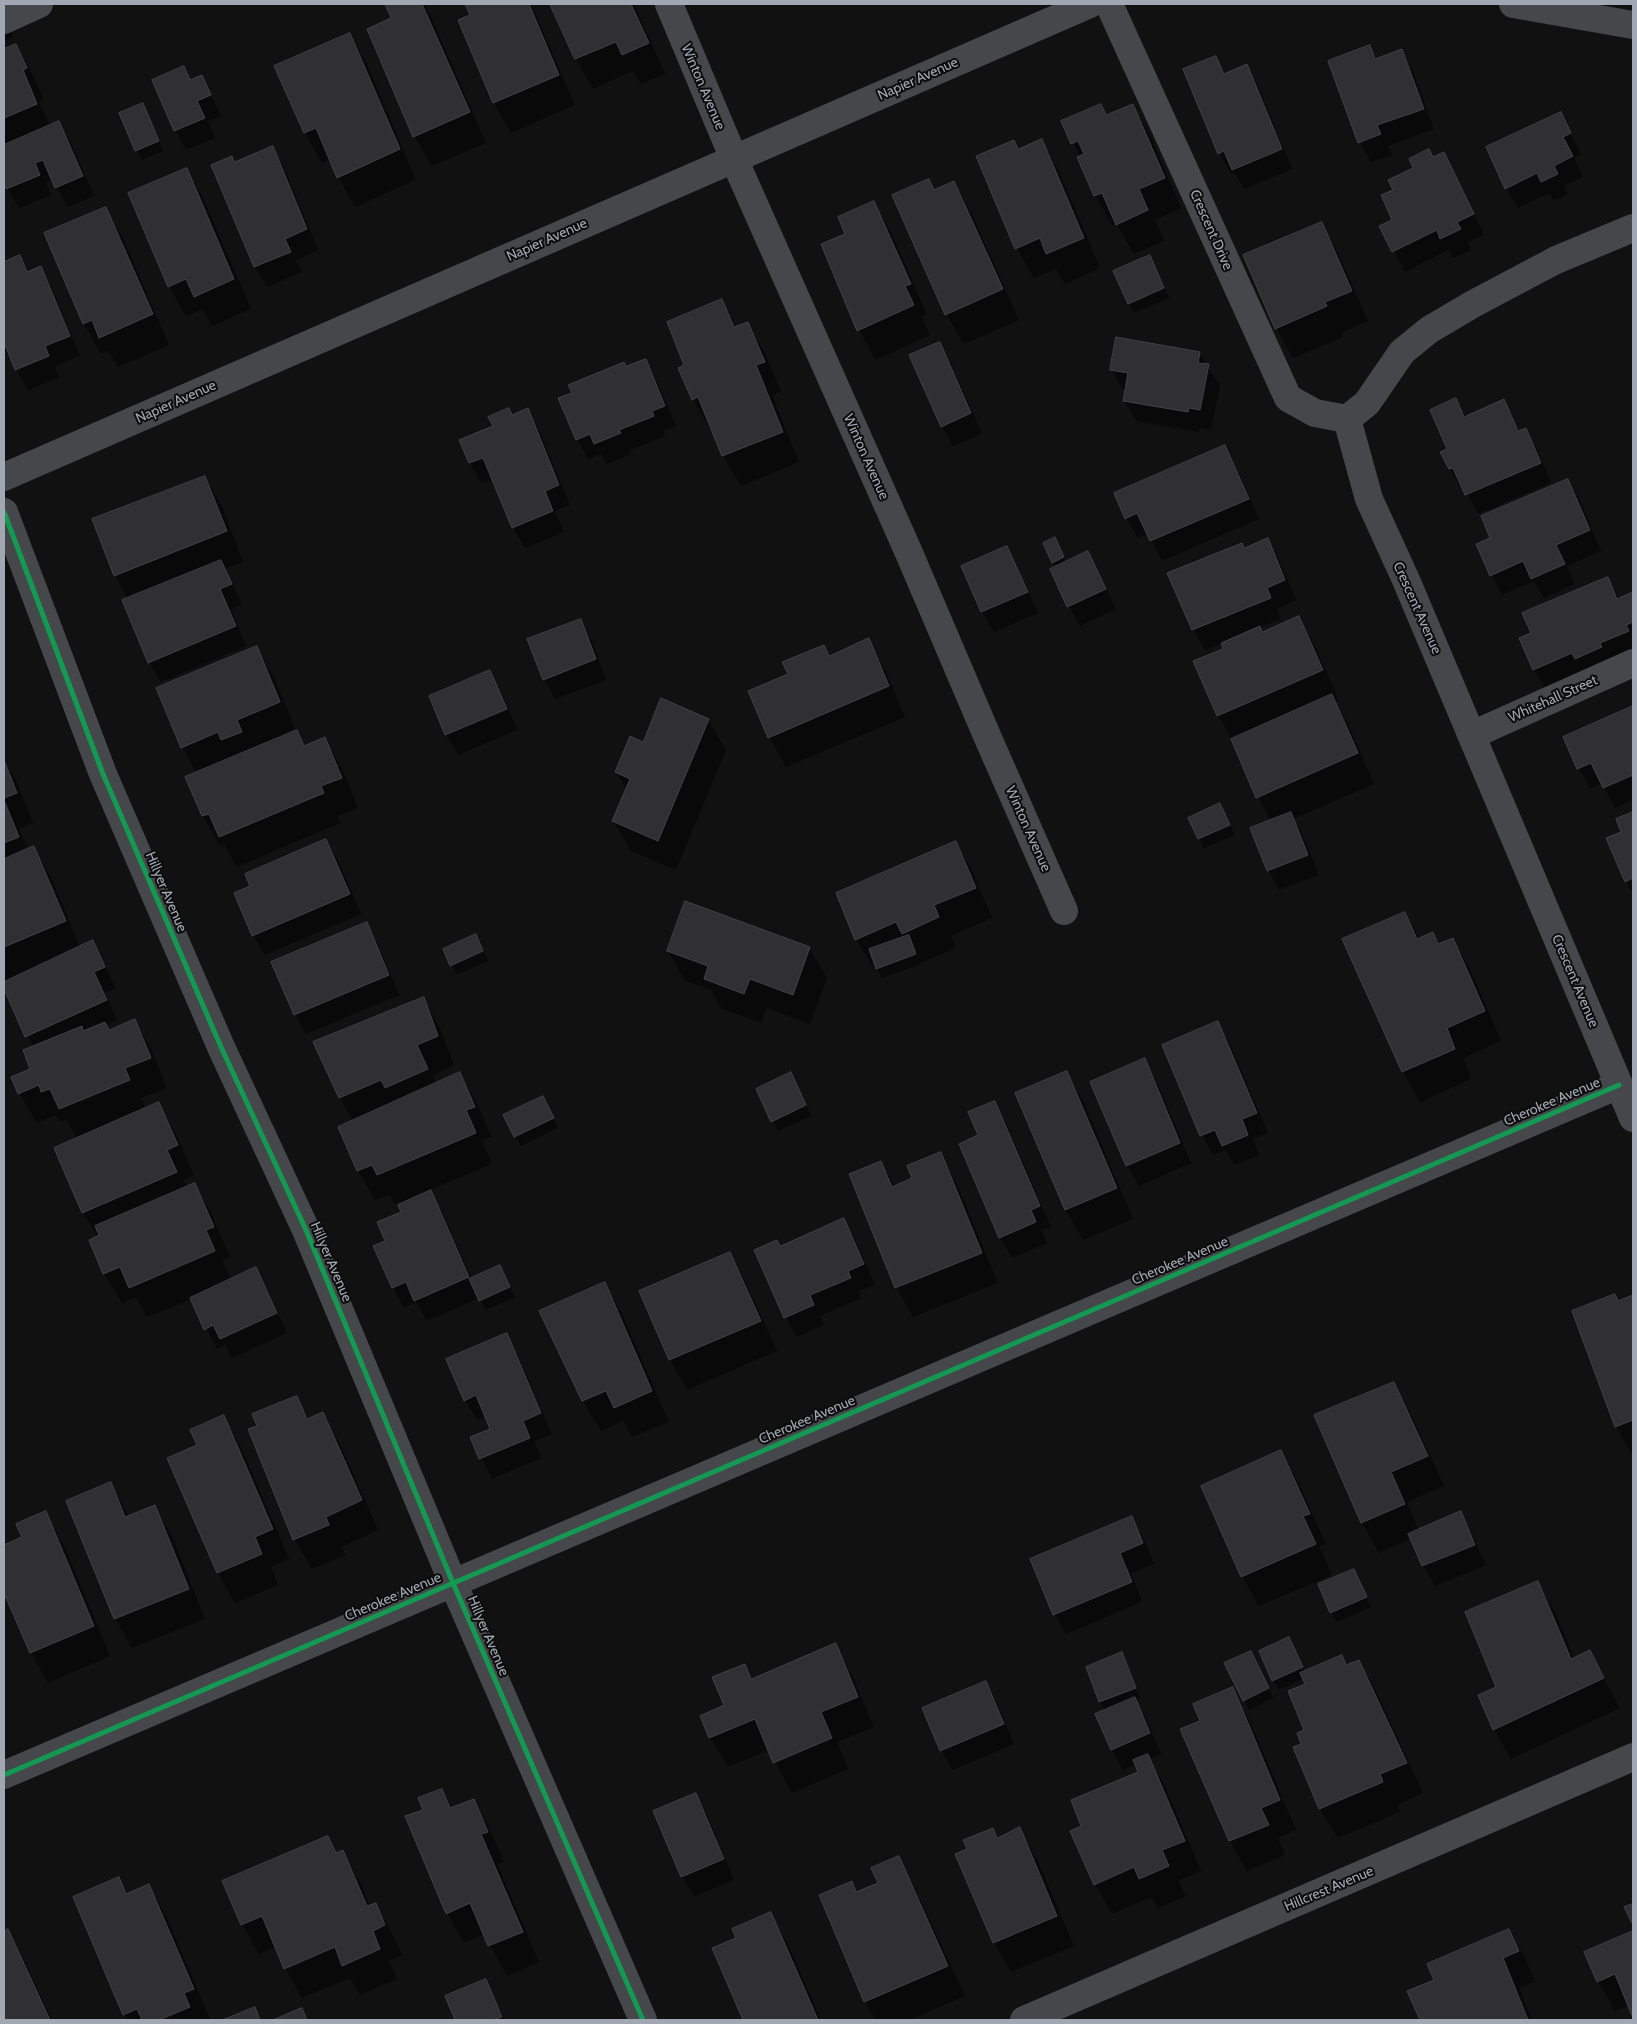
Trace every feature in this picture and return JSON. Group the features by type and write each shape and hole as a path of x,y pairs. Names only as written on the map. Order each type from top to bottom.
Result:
{"street":[{"path":"4,20 39,4"},
{"name":"Winton Avenue","path":"668,4 734,159 909,553 1064,911"},
{"name":"Napier Avenue","path":"4,477 1090,4"},
{"name":"Crescent Drive","path":"1109,4 1288,398 1315,413 1347,419"},
{"path":"1518,4 1633,25"},
{"path":"1347,419 1367,403 1402,352 1429,330 1473,304 1556,260 1633,228"},
{"name":"Crescent Avenue","path":"1347,419 1369,500 1406,580 1633,1118"},
{"name":"Hillyer Avenue","path":"4,512 103,774 221,1047 306,1230 454,1583 643,2020"},
{"name":"Whitehall Street","path":"1472,735 1633,663"},
{"name":"Cherokee Avenue","path":"4,1775 1619,1085"},
{"name":"Hillcrest Avenue","path":"1024,2020 1633,1757"}],"building":[{"path":"385,4 422,4 470,112 413,137 367,29 391,18"},
{"path":"465,4 529,4 559,75 493,103 458,20 470,15"},
{"path":"550,4 631,4 649,43 622,55 616,42 575,59"},
{"path":"350,33 400,149 337,178 316,128 304,133 274,66"},
{"path":"16,44 27,68 23,70 37,104 4,118 4,49"},
{"path":"1370,45 1375,59 1402,49 1424,109 1377,125 1381,134 1358,143 1328,61"},
{"path":"1216,56 1224,74 1247,64 1282,149 1232,170 1224,151 1218,154 1183,69"},
{"path":"184,66 190,80 202,75 211,95 197,101 205,118 174,131 152,80"},
{"path":"143,103 159,141 135,151 119,113"},
{"path":"1101,104 1106,115 1133,104 1165,178 1139,189 1148,210 1116,225 1102,193 1094,196 1077,157 1084,154 1078,141 1071,144 1061,121"},
{"path":"1561,112 1571,133 1563,137 1573,156 1554,166 1558,174 1541,182 1537,173 1505,189 1486,147"},
{"path":"59,121 83,176 55,188 43,160 35,163 40,175 6,189 4,183 4,145"},
{"path":"1042,139 1084,238 1046,254 1040,238 1015,249 976,156 1014,140 1018,149"},
{"path":"273,146 307,229 285,239 291,252 254,267 211,165 232,156 234,162"},
{"path":"1429,149 1433,157 1444,152 1474,214 1457,222 1461,229 1440,239 1437,230 1392,252 1379,226 1392,220 1381,195 1393,190 1388,180 1413,168 1409,159"},
{"path":"187,168 234,279 194,297 186,279 168,287 128,193"},
{"path":"929,179 934,190 954,181 1003,289 945,315 892,195"},
{"path":"874,201 911,284 905,286 914,305 857,331 821,244 845,234 838,217"},
{"path":"106,207 153,314 99,338 92,320 83,324 44,233"},
{"path":"1322,222 1352,291 1325,302 1327,306 1275,329 1243,255"},
{"path":"20,255 27,272 41,266 70,336 45,346 49,356 15,370 4,342 4,262"},
{"path":"1150,255 1164,288 1128,304 1113,271"},
{"path":"722,299 734,327 748,322 765,362 756,365 783,432 722,456 698,397 692,400 678,368 684,365 667,322"},
{"path":"1116,337 1200,352 1198,363 1209,364 1200,410 1189,408 1188,412 1123,401 1128,373 1110,370"},
{"path":"940,342 971,413 941,427 909,355"},
{"path":"646,359 665,406 652,411 654,416 619,430 621,433 594,444 590,434 576,440 558,398 572,393 568,385 624,362 626,366"},
{"path":"1456,398 1464,417 1504,399 1518,431 1526,428 1541,463 1465,495 1453,468 1449,469 1440,452 1447,449 1430,410"},
{"path":"509,408 512,415 528,408 559,485 545,491 553,511 512,528 483,458 469,463 459,440 493,426 488,417"},
{"path":"1225,445 1249,499 1150,541 1137,513 1125,519 1114,493"},
{"path":"205,476 227,531 114,576 92,519"},
{"path":"1568,479 1590,530 1556,545 1565,564 1531,579 1523,561 1490,576 1476,544 1490,538 1481,516"},
{"path":"1055,537 1064,557 1052,563 1043,543"},
{"path":"1268,538 1285,580 1267,588 1271,598 1192,630 1167,573 1242,543 1244,548"},
{"path":"1007,546 1028,592 981,612 961,566"},
{"path":"1088,551 1106,589 1067,607 1050,569"},
{"path":"221,560 232,584 220,589 236,626 148,663 122,600"},
{"path":"1608,577 1617,599 1633,592 1633,622 1626,625 1629,631 1600,643 1602,647 1575,659 1572,653 1533,670 1519,638 1531,633 1522,613"},
{"path":"1299,616 1323,670 1217,716 1193,661 1223,649 1221,643 1260,626 1262,632"},
{"path":"581,619 596,659 543,680 527,639"},
{"path":"869,638 889,686 768,738 748,691 788,674 782,662 824,645 829,656"},
{"path":"257,646 280,702 237,720 242,732 221,740 218,732 181,748 156,688"},
{"path":"490,670 507,709 445,735 429,696"},
{"path":"1332,694 1358,753 1256,798 1231,739"},
{"path":"661,698 709,719 658,841 612,821 630,779 615,772 630,736 643,742"},
{"path":"1633,706 1633,775 1603,788 1591,763 1577,769 1563,737"},
{"path":"297,730 304,746 325,737 342,778 321,786 324,793 219,837 209,814 202,816 185,777"},
{"path":"4,760 17,793 4,798"},
{"path":"4,800 19,837 4,843"},
{"path":"1220,803 1230,825 1198,839 1188,818"},
{"path":"1291,812 1308,855 1267,871 1250,828"},
{"path":"1633,812 1633,878 1625,882 1606,838 1621,832 1616,819"},
{"path":"326,839 350,894 252,936 234,893 250,886 245,874"},
{"path":"956,841 976,888 934,905 939,917 902,934 896,922 855,940 836,893"},
{"path":"34,846 66,921 4,947 4,859"},
{"path":"685,901 810,947 793,995 750,979 744,994 704,979 708,966 667,951"},
{"path":"1405,912 1417,939 1433,932 1438,944 1453,938 1485,1011 1447,1028 1455,1049 1402,1072 1342,939"},
{"path":"367,922 389,975 294,1015 271,962"},
{"path":"476,934 483,951 450,966 443,949"},
{"path":"909,935 916,954 876,969 869,949"},
{"path":"93,940 105,967 94,972 107,1000 25,1037 4,989 4,982"},
{"path":"424,997 438,1036 417,1045 428,1069 385,1088 381,1080 339,1098 313,1042"},
{"path":"135,1019 151,1058 125,1068 130,1080 59,1109 50,1089 41,1092 39,1085 18,1094 11,1077 30,1069 23,1050 82,1026 83,1031 105,1022 109,1030"},
{"path":"1218,1021 1257,1113 1242,1119 1248,1135 1222,1146 1215,1130 1200,1136 1162,1045"},
{"path":"1145,1058 1180,1143 1126,1166 1090,1082"},
{"path":"1067,1071 1117,1188 1065,1210 1015,1093"},
{"path":"460,1072 475,1107 466,1110 476,1133 377,1175 372,1165 357,1171 338,1127"},
{"path":"791,1072 806,1105 771,1122 756,1089"},
{"path":"543,1096 554,1118 514,1137 503,1115"},
{"path":"995,1101 1040,1206 1031,1210 1036,1222 999,1238 959,1144 978,1135 968,1112"},
{"path":"159,1102 178,1145 167,1150 177,1172 82,1213 54,1148"},
{"path":"941,1152 982,1253 895,1288 849,1174 881,1161 892,1187 912,1178 907,1166"},
{"path":"195,1183 214,1227 206,1230 215,1251 129,1288 120,1267 103,1274 89,1240 99,1235 95,1226"},
{"path":"431,1190 469,1277 414,1301 406,1282 392,1288 373,1246 385,1241 377,1222 401,1212 398,1205"},
{"path":"844,1218 864,1264 848,1271 851,1278 810,1295 814,1305 784,1318 754,1250 777,1240 780,1246"},
{"path":"730,1252 761,1321 669,1360 639,1291"},
{"path":"500,1265 510,1287 479,1301 469,1279"},
{"path":"256,1267 277,1313 220,1339 213,1325 204,1330 190,1298"},
{"path":"605,1282 652,1391 614,1408 606,1391 582,1401 539,1311"},
{"path":"1615,1294 1618,1301 1633,1295 1633,1420 1615,1427 1572,1311"},
{"path":"507,1333 541,1413 523,1421 530,1438 479,1459 470,1437 490,1429 476,1395 464,1401 446,1359"},
{"path":"1394,1382 1428,1456 1391,1472 1405,1504 1361,1523 1314,1415"},
{"path":"297,1396 307,1419 323,1412 362,1500 326,1517 329,1525 293,1540 248,1429 257,1426 252,1414"},
{"path":"224,1415 273,1529 255,1537 262,1554 217,1573 167,1458 197,1445 190,1430"},
{"path":"1281,1450 1310,1514 1303,1516 1316,1544 1241,1577 1201,1486"},
{"path":"111,1482 125,1517 155,1505 189,1589 114,1619 66,1501"},
{"path":"46,1511 94,1626 30,1653 4,1593 4,1545 22,1537 16,1524"},
{"path":"1461,1511 1475,1545 1422,1566 1408,1534"},
{"path":"1132,1516 1143,1543 1120,1553 1132,1582 1053,1615 1030,1559"},
{"path":"1354,1569 1367,1597 1330,1613 1318,1584"},
{"path":"1538,1581 1571,1659 1590,1650 1604,1678 1493,1730 1478,1695 1496,1687 1465,1612"},
{"path":"1289,1637 1303,1667 1272,1681 1259,1651"},
{"path":"836,1643 858,1697 821,1712 832,1738 773,1763 755,1719 709,1738 700,1716 724,1705 712,1677 745,1664 751,1679"},
{"path":"1251,1651 1269,1688 1243,1701 1224,1663"},
{"path":"1122,1652 1136,1688 1099,1702 1086,1667"},
{"path":"1342,1655 1346,1665 1359,1660 1407,1763 1380,1774 1383,1782 1319,1809 1293,1747 1301,1744 1297,1733 1304,1730 1288,1691 1305,1684 1300,1673"},
{"path":"986,1681 1004,1724 940,1751 922,1708"},
{"path":"1233,1687 1280,1800 1261,1808 1269,1825 1229,1841 1180,1729 1200,1721 1193,1704"},
{"path":"1135,1697 1150,1733 1111,1750 1095,1714"},
{"path":"1148,1754 1185,1841 1162,1850 1169,1866 1139,1879 1134,1867 1094,1885 1070,1831 1081,1826 1071,1800 1138,1772 1133,1760"},
{"path":"442,1789 450,1808 474,1799 488,1832 481,1834 523,1932 488,1946 470,1903 446,1914 405,1816 423,1810 418,1798"},
{"path":"696,1793 724,1859 681,1877 653,1811"},
{"path":"1020,1827 1057,1916 993,1943 955,1854 967,1849 963,1840 993,1828 997,1838"},
{"path":"328,1836 336,1853 343,1850 367,1906 376,1903 385,1925 373,1931 380,1949 342,1966 335,1947 284,1969 262,1916 241,1925 222,1881"},
{"path":"899,1856 948,1966 864,2002 819,1895 852,1881 856,1892 878,1883 871,1868"},
{"path":"119,1877 126,1894 149,1884 194,1989 184,1993 190,2007 159,2020 142,2020 137,2009 123,2015 73,1897"},
{"path":"1633,1904 1633,1925 1624,1907"},
{"path":"771,1912 818,2020 743,2020 712,1948 736,1938 732,1929"},
{"path":"8,1929 50,2020 4,2020 4,1931"},
{"path":"1509,1929 1519,1951 1503,1958 1528,2020 1420,2020 1407,1991 1434,1980 1427,1964"},
{"path":"1633,1931 1633,2018 1615,1974 1597,1982 1584,1952"},
{"path":"486,1979 502,2017 493,2020 455,2020 445,1996"},
{"path":"255,2007 260,2020 223,2020"},
{"path":"302,2008 307,2020 273,2020"}],"cycle path":[{"path":"4,512 103,774 221,1047 306,1230 453,1583 643,2020"},
{"path":"4,1775 1619,1085"}]}
